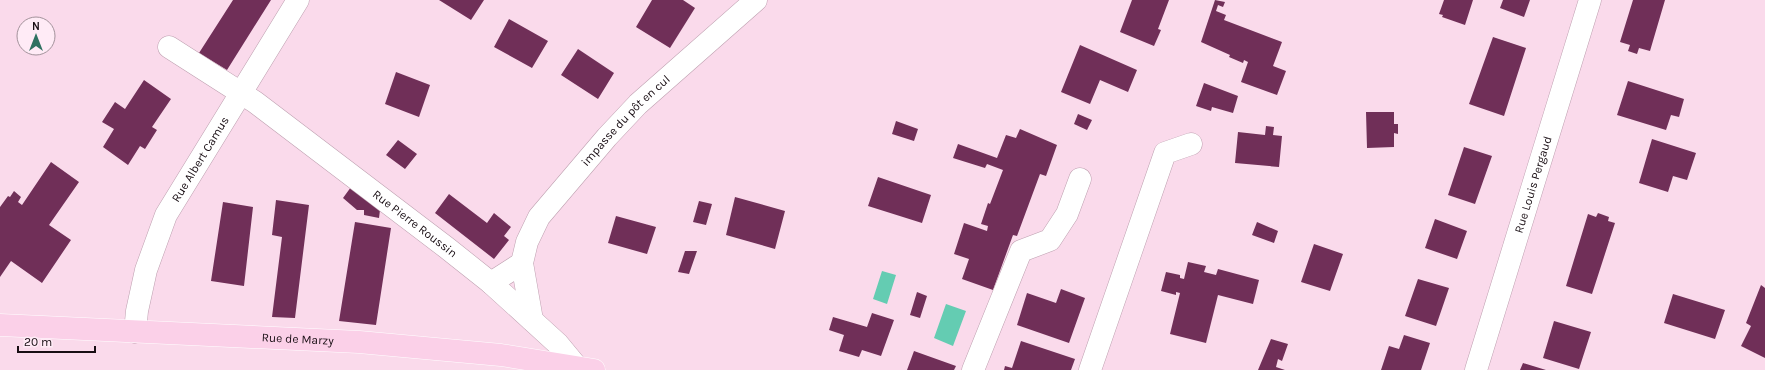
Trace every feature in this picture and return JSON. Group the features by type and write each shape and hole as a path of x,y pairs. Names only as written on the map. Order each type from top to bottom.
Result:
{"main road":[{"name":"Rue de Marzy","path":"0,325 359,342 501,356 585,368"}],"street":[{"name":"Rue Albert Camus","path":"135,332 146,270 166,215 298,0"},
{"name":"impasse du pôt en cul","path":"522,262 527,242 539,217 607,137 638,104 756,0"},
{"name":"Rue Louis Pergaud","path":"1476,370 1590,0"},
{"name":"Rue Pierre Roussin","path":"169,47 241,93 416,225 491,283 585,368"},
{"path":"1090,370 1166,153 1191,144"},
{"path":"973,370 1021,251 1050,240 1067,214 1080,178"},
{"path":"491,283 522,262 532,320"}],"shaded area":[{"path":"882,271 896,275 887,304 873,299"},
{"path":"946,304 966,311 953,346 934,338"}],"building":[{"path":"233,0 271,0 227,70 199,53"},
{"path":"439,0 484,0 471,20"},
{"path":"652,0 683,0 695,8 670,48 636,27"},
{"path":"1132,0 1169,0 1158,29 1161,30 1154,46 1120,32"},
{"path":"1215,0 1225,2 1223,7 1218,5 1216,11 1226,15 1224,20 1282,42 1273,66 1286,71 1277,95 1241,82 1248,62 1244,60 1243,63 1229,57 1230,55 1201,42"},
{"path":"1444,0 1473,0 1465,25 1442,17 1443,15 1439,14"},
{"path":"1503,0 1530,0 1524,17 1500,8"},
{"path":"1633,0 1665,0 1650,51 1639,48 1637,54 1628,51 1630,45 1620,42"},
{"path":"509,19 548,41 532,68 494,47"},
{"path":"1493,37 1526,48 1504,116 1469,104"},
{"path":"1080,45 1137,70 1128,92 1100,80 1090,104 1061,92"},
{"path":"578,49 614,73 598,99 561,75"},
{"path":"396,72 430,85 419,117 385,104"},
{"path":"144,80 171,99 152,127 157,130 145,149 140,146 128,165 103,147 114,129 102,122 115,102 125,109"},
{"path":"1628,81 1684,99 1679,117 1671,115 1666,130 1617,115"},
{"path":"1204,83 1238,96 1233,113 1212,107 1211,111 1196,106"},
{"path":"1366,112 1394,112 1394,124 1398,124 1398,134 1394,133 1394,147 1367,148"},
{"path":"1078,114 1092,120 1087,130 1074,124"},
{"path":"896,121 918,129 914,141 892,134"},
{"path":"1266,126 1274,127 1273,135 1282,136 1279,167 1235,163 1238,132 1265,135"},
{"path":"1020,129 1057,145 1046,176 1040,174 1017,236 1013,235 993,290 962,279 969,259 954,254 964,223 987,231 988,226 981,224 988,203 990,204 1003,170 987,164 985,168 953,158 958,144 997,158 1006,135 1016,138"},
{"path":"1652,139 1696,153 1687,180 1673,176 1668,192 1639,183"},
{"path":"398,140 417,154 405,169 386,155"},
{"path":"1464,147 1492,156 1475,204 1448,195"},
{"path":"51,162 79,182 49,225 71,240 42,283 11,261 0,277 0,207 8,196 10,197 14,191 21,197 18,202 22,205"},
{"path":"878,177 931,195 922,223 868,206"},
{"path":"351,187 380,210 379,218 364,215 364,210 357,210 343,198"},
{"path":"449,194 487,223 494,213 511,227 504,236 509,240 494,259 435,213"},
{"path":"735,197 785,211 775,249 726,235"},
{"path":"276,200 309,205 295,318 272,317 282,237 272,235"},
{"path":"699,201 712,204 706,225 693,222"},
{"path":"223,202 253,207 244,286 211,281"},
{"path":"1598,213 1609,217 1608,221 1615,223 1592,294 1566,286 1588,214 1596,217"},
{"path":"616,216 656,227 647,254 608,243"},
{"path":"1435,219 1467,231 1457,259 1425,248"},
{"path":"355,222 391,228 376,325 339,321"},
{"path":"1257,222 1278,231 1274,243 1252,235"},
{"path":"1314,244 1343,254 1330,291 1301,282"},
{"path":"685,251 697,251 689,274 678,272"},
{"path":"1188,262 1206,266 1204,272 1216,275 1218,269 1259,280 1253,304 1218,295 1206,343 1170,334 1180,293 1176,292 1176,295 1161,291 1166,272 1180,275 1180,278 1184,279"},
{"path":"1418,279 1449,288 1436,326 1405,316"},
{"path":"1761,285 1765,288 1765,358 1741,346 1751,326 1746,323"},
{"path":"1061,289 1085,298 1069,343 1017,325 1027,293 1056,303"},
{"path":"917,292 927,296 920,318 910,315"},
{"path":"1673,294 1725,310 1715,339 1664,323"},
{"path":"872,313 894,320 881,356 862,350 859,357 839,351 844,335 829,330 833,317 867,327"},
{"path":"1554,321 1591,332 1579,369 1543,358"},
{"path":"1404,335 1430,343 1421,370 1381,370 1389,346 1399,349"},
{"path":"1271,339 1288,344 1282,361 1278,359 1276,367 1285,370 1258,370"},
{"path":"1021,341 1075,359 1071,370 1004,370 1005,366 1012,368"},
{"path":"914,351 956,366 954,370 907,370"},
{"path":"1523,363 1546,370 1520,370"}]}
